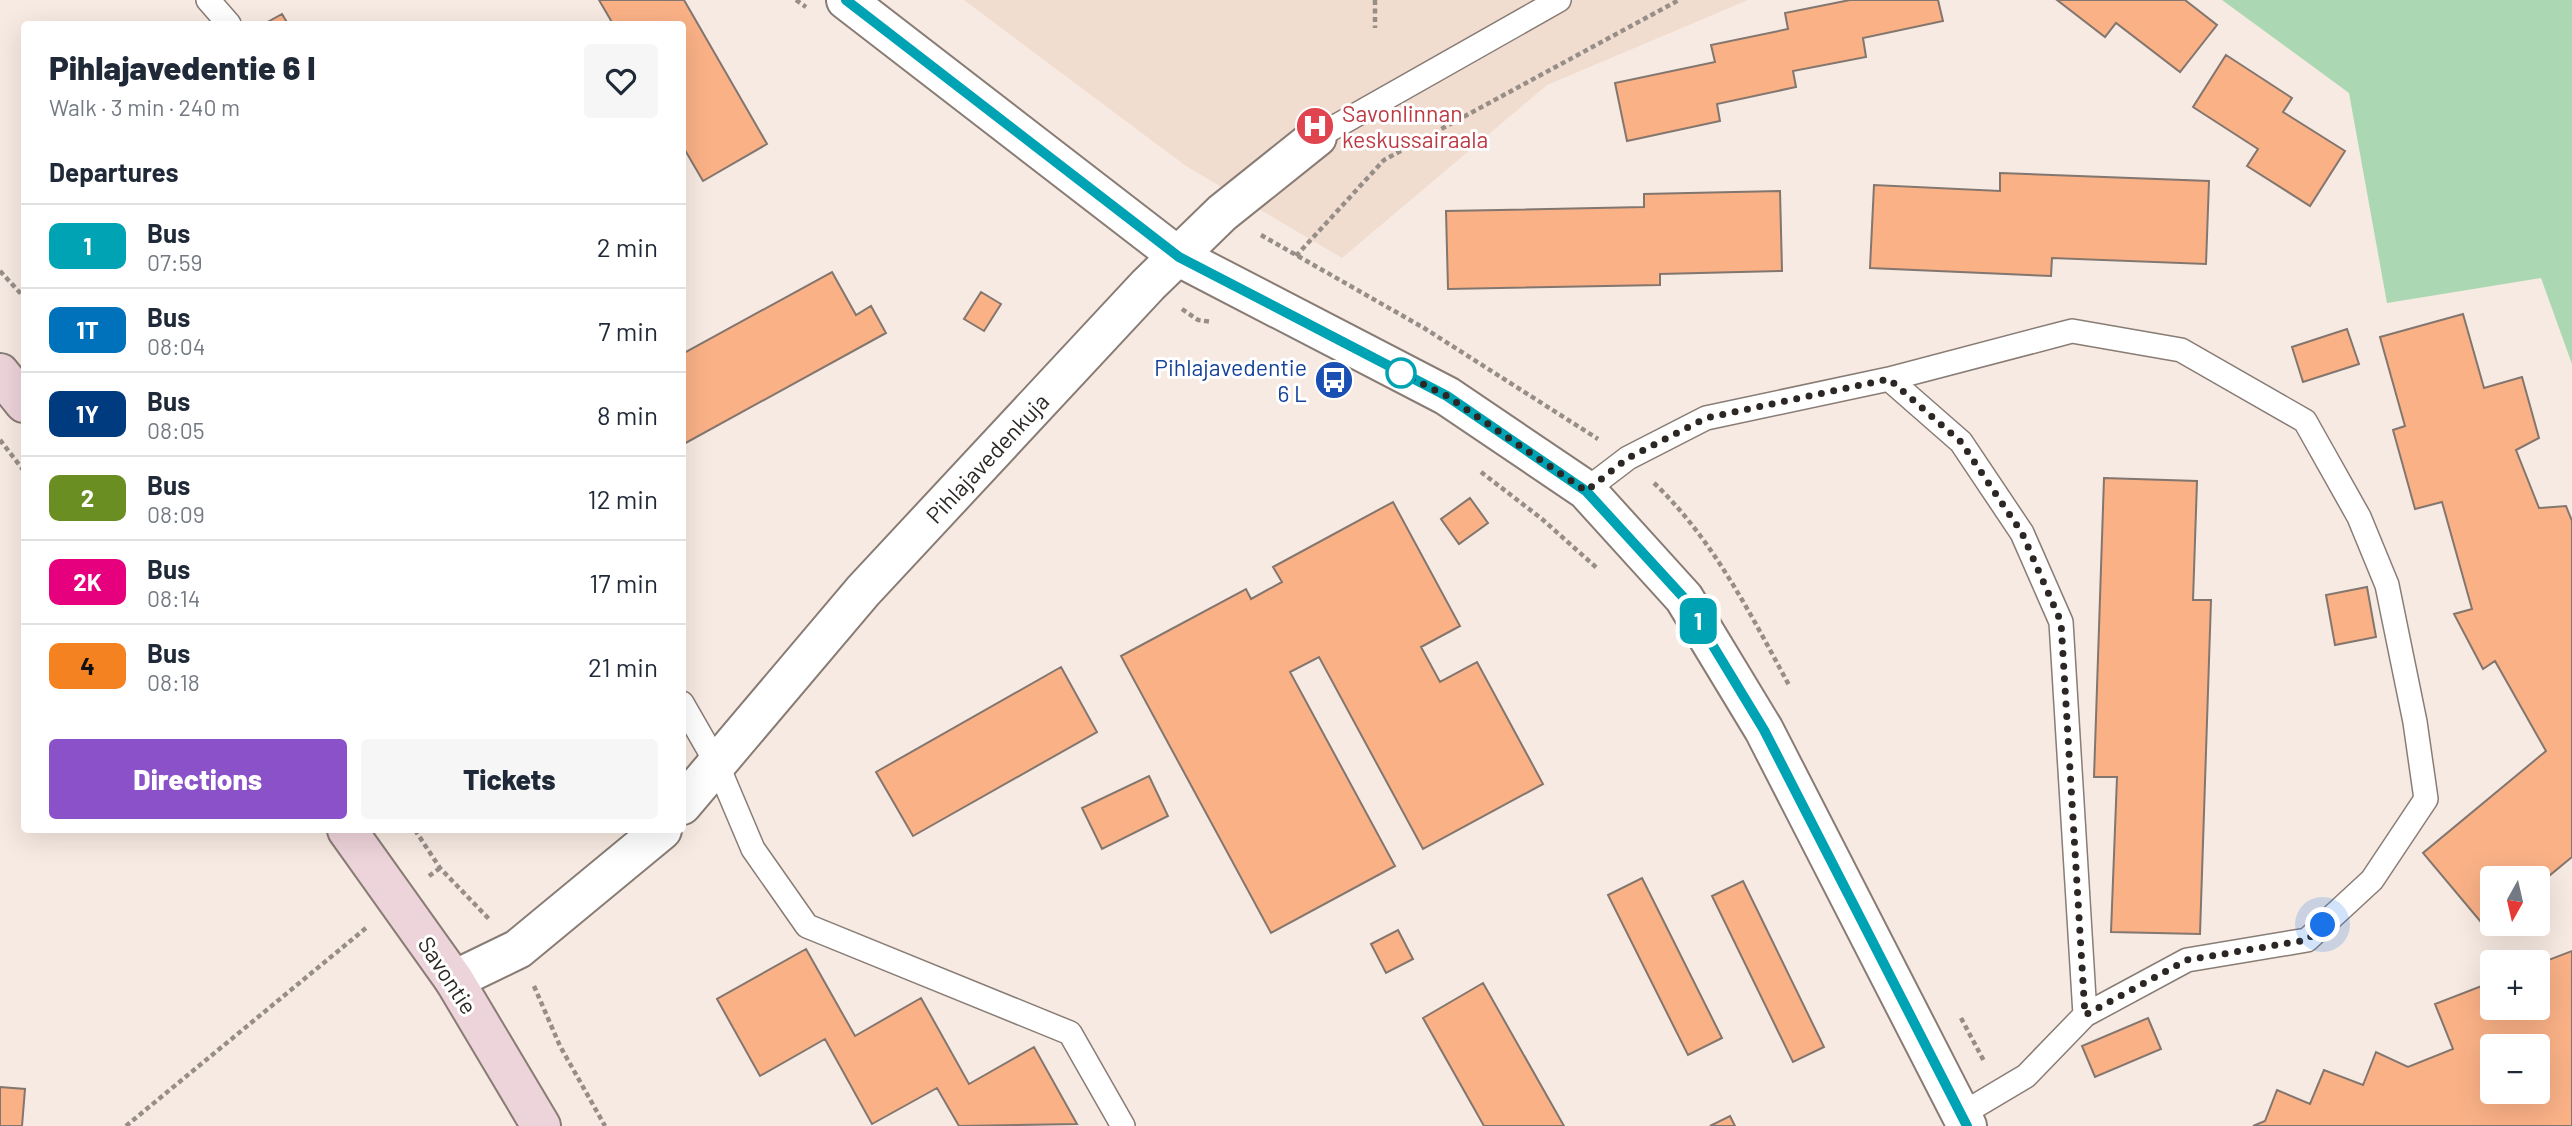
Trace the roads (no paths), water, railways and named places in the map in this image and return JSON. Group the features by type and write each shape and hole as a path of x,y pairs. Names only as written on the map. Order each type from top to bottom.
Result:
{"main road":[{"path":"0,373 21,399"},
{"name":"Savontie","path":"349,833 454,980 541,1126"}],"street":[{"path":"846,0 1179,257 1447,396 1586,491 1684,598 1764,730 1964,1120"},
{"name":"Pihlajavedenkuja","path":"686,800 863,591 1148,285 1222,213 1317,137"},
{"path":"454,980 518,949 658,833"}],"lane":[{"path":"208,0 226,21"},
{"path":"1317,137 1559,0"},
{"path":"1586,491 1628,458 1706,418 1889,379 2072,331 2181,350 2305,422 2359,517 2387,585 2416,722 2426,799 2372,880 2307,940 2187,960 2085,1015 2026,1076 1964,1120"},
{"path":"1889,379 1961,442 2022,533 2061,622 2085,1015"},
{"path":"686,710 717,764 753,849 807,926 1070,1033 1123,1126"}],"place":[{"name":"Savonlinnan keskussairaala","path":"1315,126"},
{"name":"Pihlajavedentie 6 L","path":"1334,380"}]}
